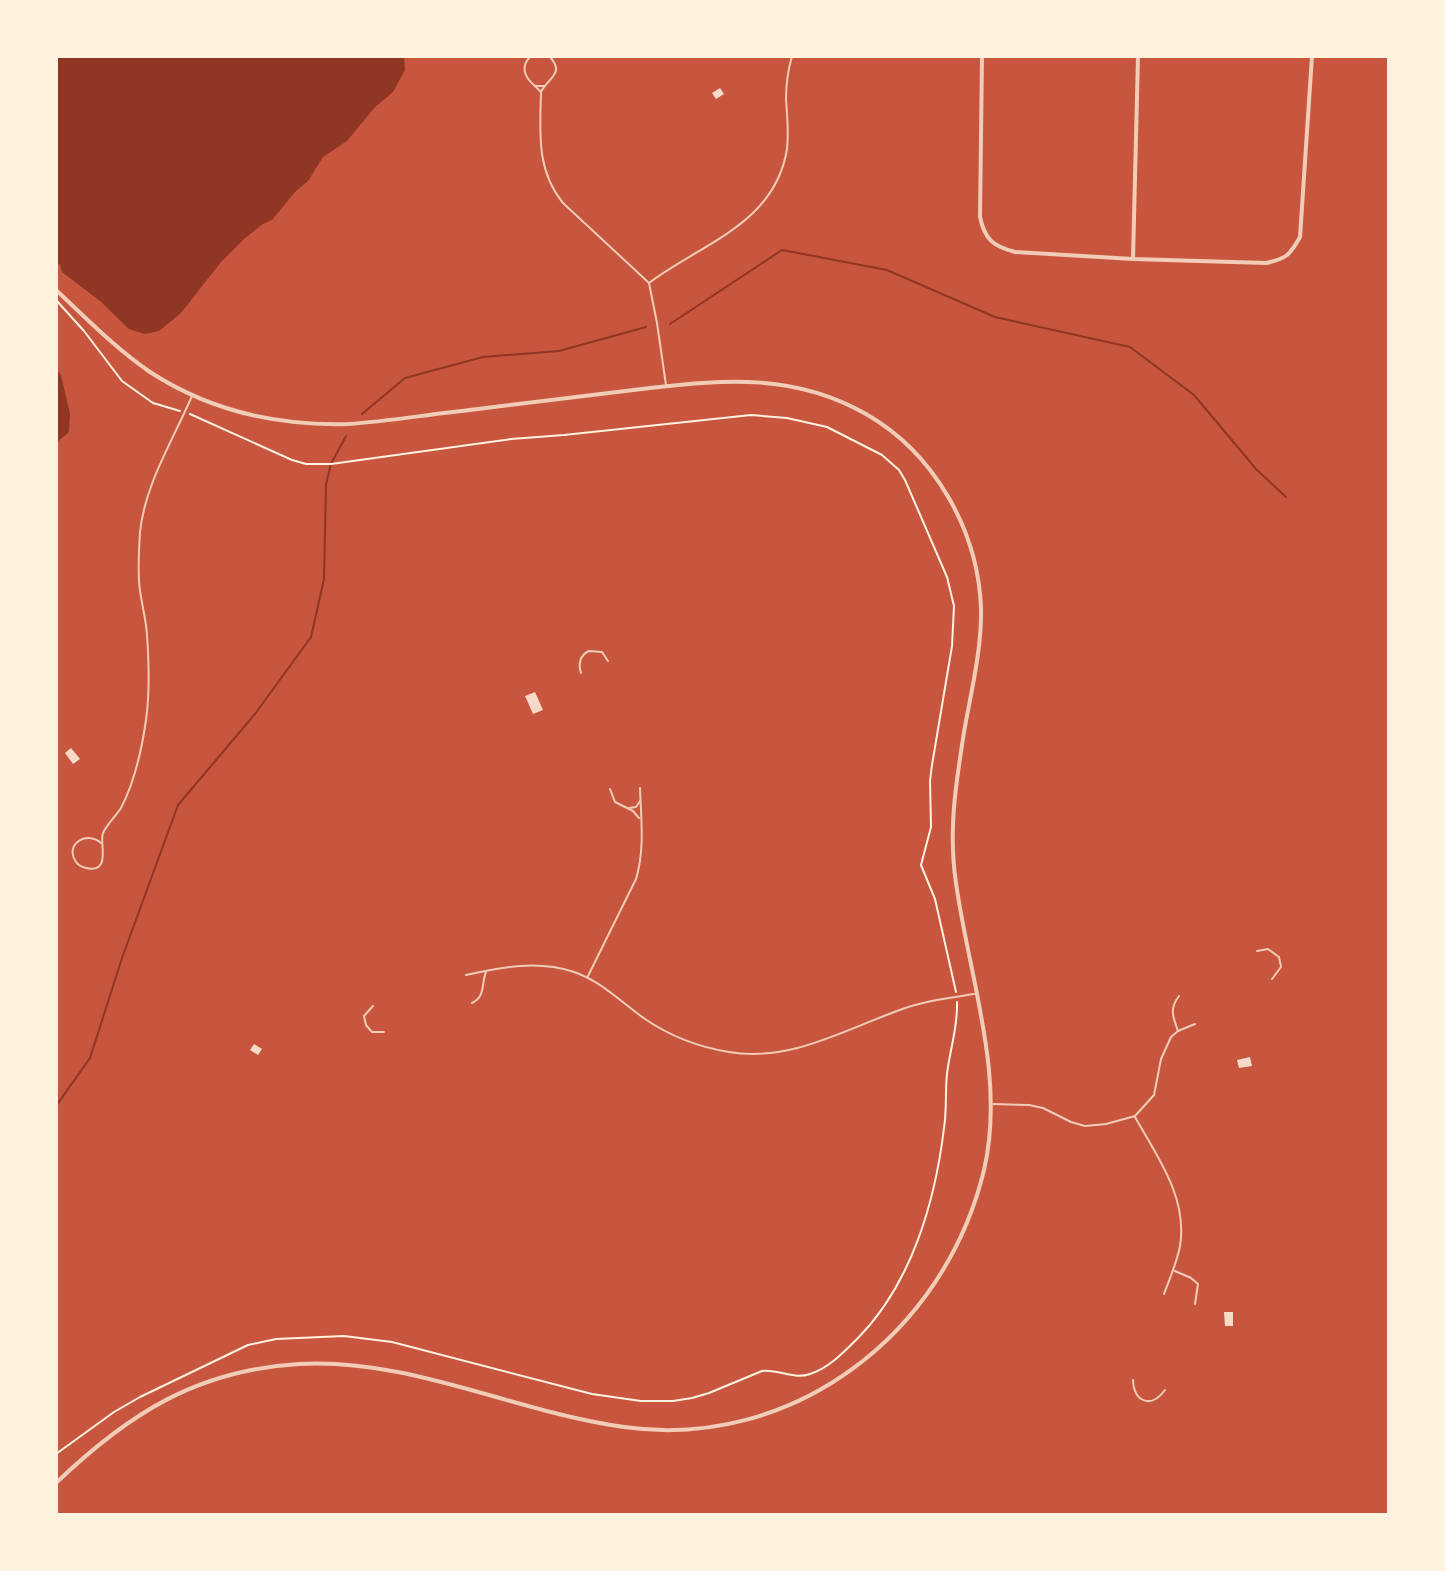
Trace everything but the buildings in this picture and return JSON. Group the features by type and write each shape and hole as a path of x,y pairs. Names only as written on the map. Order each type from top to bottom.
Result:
{"street":[{"path":"982,56 980,217 984,233 991,241 1015,252 1266,263 1283,259 1300,237 1312,56"},
{"path":"1133,259 1138,56"},
{"path":"56,290 124,352 152,373 193,395 261,419 351,424 666,386 760,381 808,390 848,405 887,427 905,442 934,476 956,512 979,581 981,615 978,653 958,772 952,847 956,885 987,1051 992,1104 986,1162 971,1212 936,1283 911,1316 879,1349 850,1371 796,1401 714,1426 636,1429 563,1415 385,1368 353,1364 292,1364 216,1379 155,1404 85,1454 56,1483"}],"lane":[{"path":"531,56 525,63 525,73 541,92"},
{"path":"549,56 555,63 556,73 541,92 543,161 547,177 563,203 649,283 666,386"},
{"path":"649,283 748,219 770,194 786,152 789,129 787,84 792,56"},
{"path":"535,86 545,85"},
{"path":"103,833 82,838 75,845 75,860 82,867 91,868 101,863 105,853 101,843 103,833 121,808 143,740 148,702 147,632 139,581 140,531 156,474 193,395"},
{"path":"581,673 579,662 584,653 602,652 608,661"},
{"path":"588,977 636,879 642,852 640,788"},
{"path":"610,789 615,802 640,819"},
{"path":"628,808 636,807 640,801"},
{"path":"92,837 101,843"},
{"path":"1257,951 1268,949 1279,957 1281,967 1272,979"},
{"path":"466,975 530,964 556,968 588,977 645,1019 682,1040 754,1055 805,1046 918,1004 975,993"},
{"path":"472,1003 482,995 487,971"},
{"path":"475,973 483,981"},
{"path":"1178,1031 1173,1004 1179,996"},
{"path":"373,1006 364,1016 366,1025 372,1032 384,1032"},
{"path":"992,1104 1043,1108 1085,1126 1135,1116 1154,1095 1161,1059 1171,1037 1195,1024"},
{"path":"1135,1116 1178,1200 1182,1227 1180,1247 1164,1294"},
{"path":"1173,1270 1196,1282 1195,1304"},
{"path":"1133,1380 1133,1391 1140,1399 1151,1401 1162,1396 1165,1390"}],"path":[{"path":"56,300 122,381 153,403 181,411"},
{"path":"189,414 306,464 331,464 511,439 751,415 787,418 827,427 882,455 905,480 947,577 954,606 952,646 932,765 931,827 921,865 935,899 956,992"},
{"path":"56,1454 140,1397 231,1352 276,1339 344,1336 392,1342 592,1394 641,1401 692,1398 762,1371 799,1377 820,1370 866,1330 887,1302 907,1271 920,1236 944,1130 947,1072 956,1032 957,1001"}],"shaded area":[{"path":"56,56 404,56 405,70 393,92 375,107 347,141 323,157 308,181 272,220 244,239 221,262 181,313 159,331 145,334 129,329 100,301 62,272 60,264 56,265"},
{"path":"56,370 61,375 70,414 69,432 56,443"}],"waterway":[{"path":"670,324 782,250 887,270 995,317 1130,347 1194,395 1256,469 1286,497"},
{"path":"362,414 405,378 483,357 559,351 646,327"},
{"path":"56,1106 90,1058 122,958 178,805 255,714 311,637 324,579 326,484 331,464 346,436"}]}
